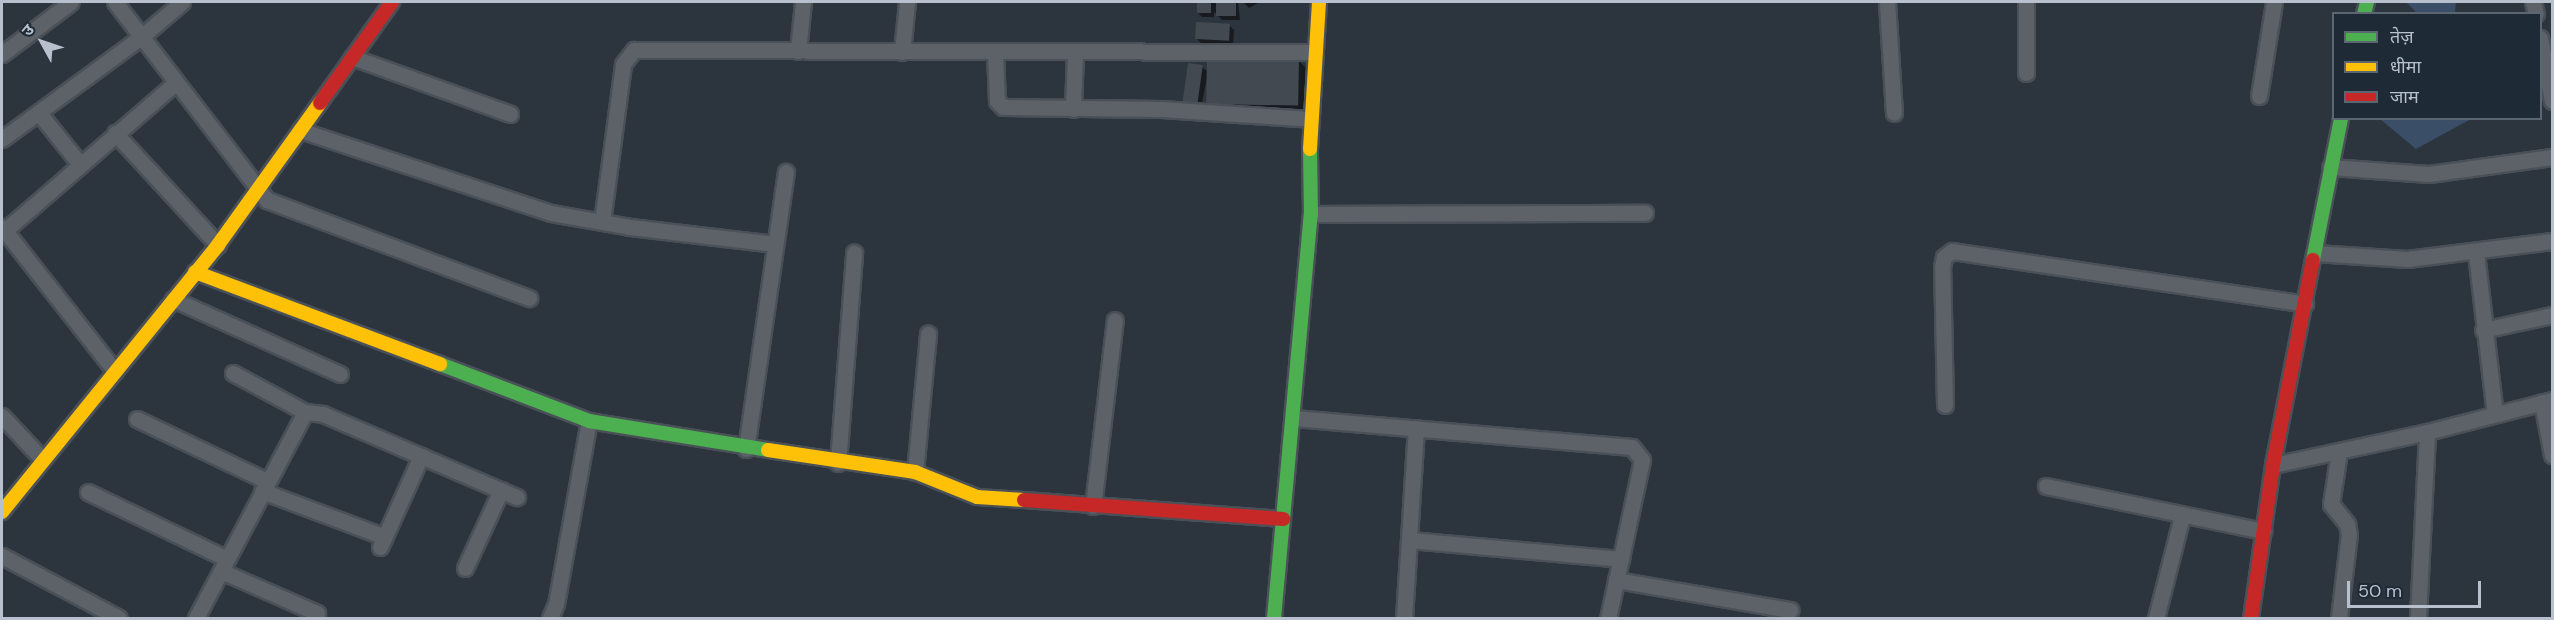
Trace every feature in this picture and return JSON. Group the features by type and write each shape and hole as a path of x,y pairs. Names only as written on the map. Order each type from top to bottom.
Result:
{"street":[{"path":"2,54 71,2"},
{"path":"115,2 267,200 289,211 529,298"},
{"path":"2,139 141,37 182,2"},
{"path":"2,512 42,459 218,245 392,2"},
{"path":"798,51 802,2"},
{"path":"902,52 907,2"},
{"path":"1274,618 1311,214 1310,119 1319,2"},
{"path":"1887,2 1894,113"},
{"path":"2025,73 2026,2"},
{"path":"2259,96 2274,2"},
{"path":"2542,42 2549,69 2553,101"},
{"path":"602,222 627,55 645,48 994,53 1315,52"},
{"path":"1073,109 1075,52"},
{"path":"994,53 1000,105 1073,109 1173,110 1310,119"},
{"path":"352,57 510,114"},
{"path":"115,371 2,230 175,83"},
{"path":"39,113 79,163"},
{"path":"2251,618 2273,465 2341,120"},
{"path":"300,130 551,213 602,222 776,244"},
{"path":"115,133 218,245"},
{"path":"2330,167 2429,174 2553,156"},
{"path":"746,449 786,171"},
{"path":"1311,214 1645,213"},
{"path":"2315,253 2407,259 2476,253 2553,241"},
{"path":"1945,405 1942,267 1944,257 1952,251 2305,304"},
{"path":"838,463 854,253"},
{"path":"2476,253 2483,330 2495,414"},
{"path":"195,272 589,421 746,449 915,472 977,498 1283,519"},
{"path":"173,299 340,374"},
{"path":"2483,330 2553,315"},
{"path":"1093,506 1115,320"},
{"path":"915,472 927,334"},
{"path":"233,374 304,412 314,410 517,497"},
{"path":"2273,465 2339,453 2547,401 2553,455"},
{"path":"196,618 304,412"},
{"path":"2,416 42,459"},
{"path":"1294,418 1632,447 1642,460 1608,618"},
{"path":"137,419 264,486 382,542 421,456"},
{"path":"550,618 556,604 589,421"},
{"path":"1404,618 1416,428"},
{"path":"2418,618 2427,432"},
{"path":"2339,453 2331,504 2347,524 2349,534 2339,618"},
{"path":"2046,486 2263,531"},
{"path":"465,568 501,490"},
{"path":"88,492 317,613"},
{"path":"2156,618 2182,516"},
{"path":"1409,540 1621,559"},
{"path":"2,555 119,618"},
{"path":"1616,580 1790,610"}],"water":[{"path":"2406,2 2456,2 2455,12 2416,12"},
{"path":"2381,120 2469,120 2416,149"}],"building":[{"path":"1197,2 1211,2 1211,13 1197,13"},
{"path":"1216,2 1236,2 1236,16 1216,16"},
{"path":"1196,22 1230,24 1229,41 1195,39"},
{"path":"1207,57 1299,59 1298,106 1206,104"},
{"path":"1188,63 1203,65 1197,104 1183,102"}],"traffic: fast":[{"path":"2364,12 2367,2"},
{"path":"2313,260 2341,120"},
{"path":"1274,618 1311,214 1310,149"},
{"path":"440,364 589,421 768,450"}],"traffic: slow":[{"path":"1310,149 1319,2"},
{"path":"2,512 218,245 320,103"},
{"path":"195,272 440,364"},
{"path":"768,450 915,472 977,497 1024,500"}],"traffic: jam":[{"path":"320,103 392,2"},
{"path":"2251,618 2273,465 2313,260"},
{"path":"1024,500 1283,519"}]}
